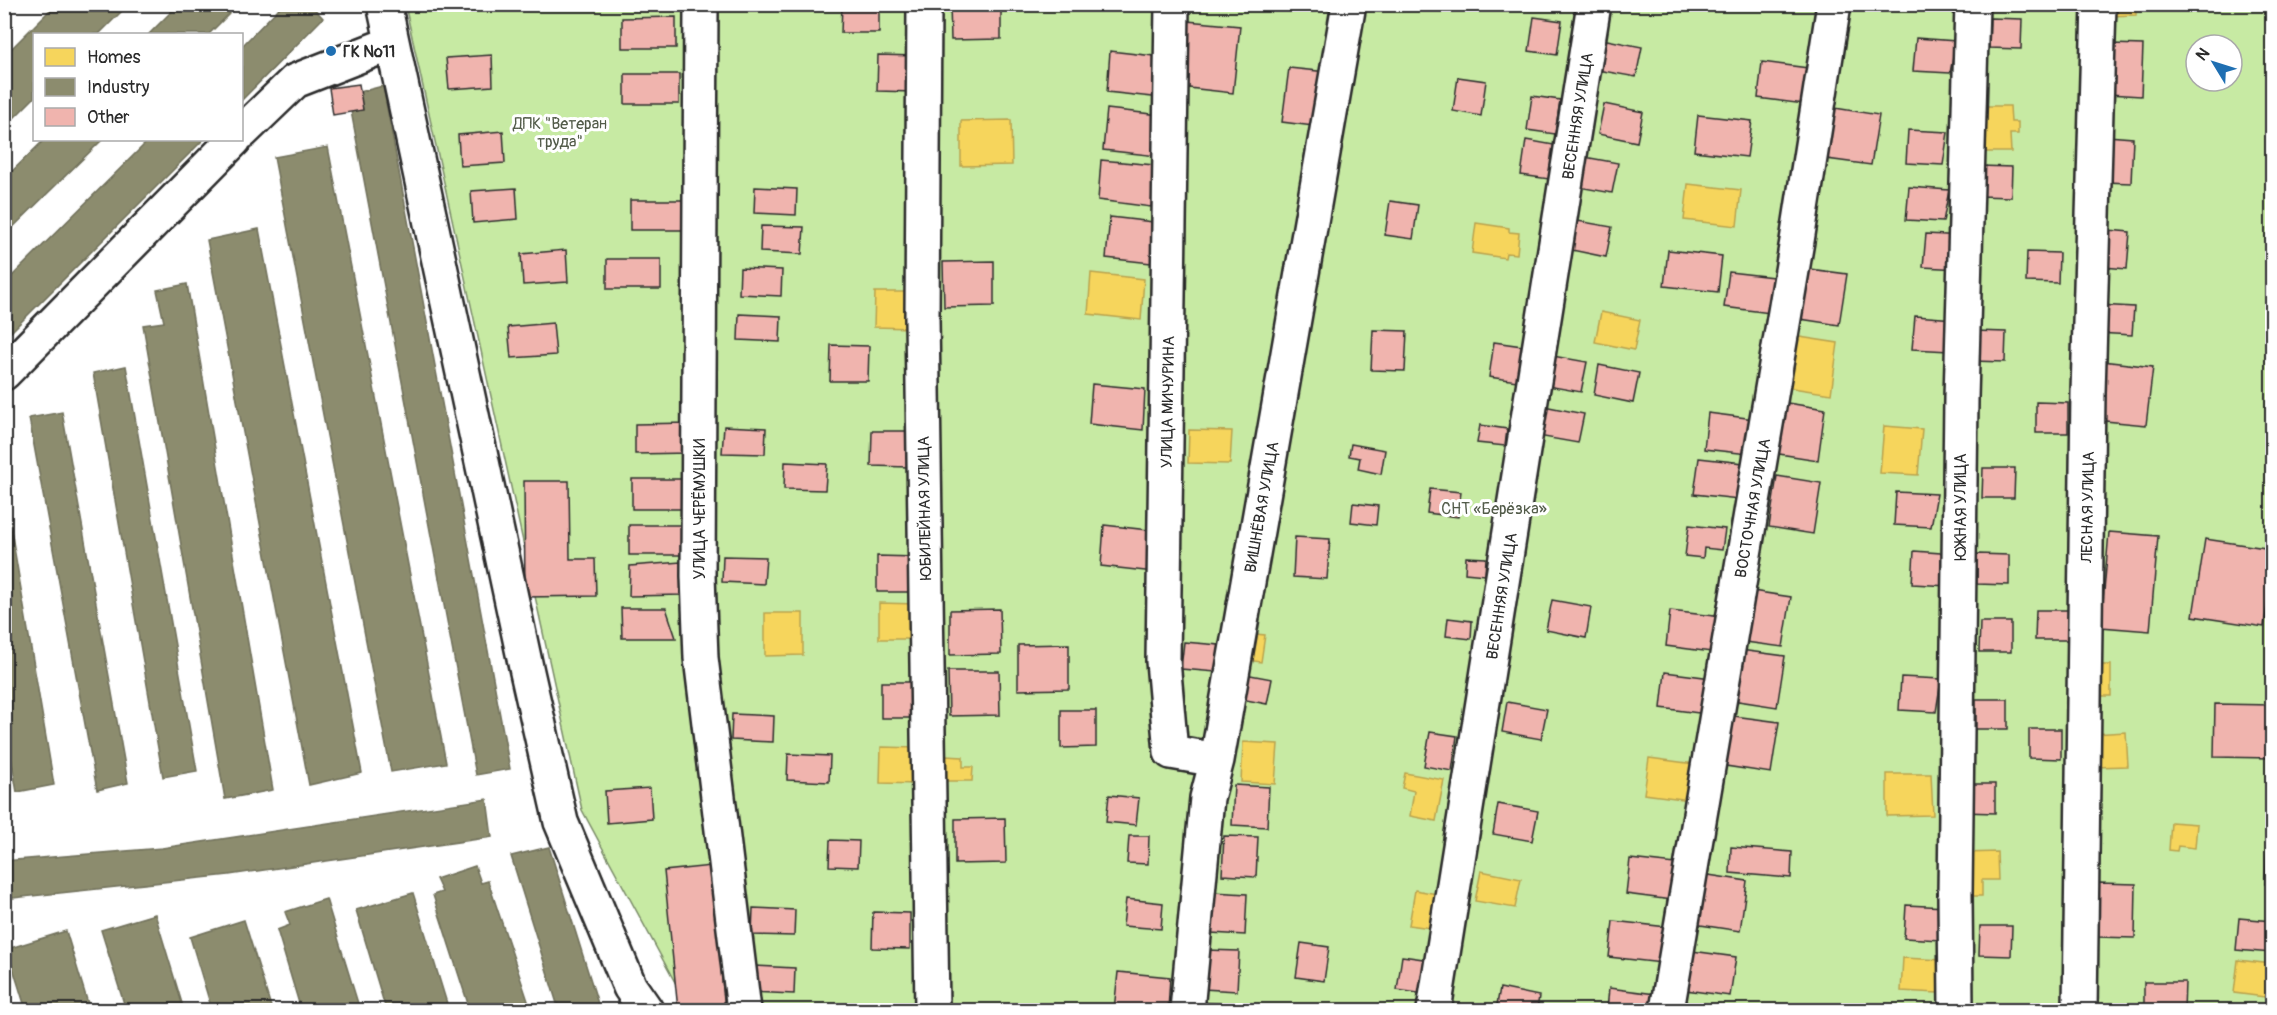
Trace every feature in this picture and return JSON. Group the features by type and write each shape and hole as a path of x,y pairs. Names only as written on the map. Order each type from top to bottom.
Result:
{"street":[{"path":"384,4 561,822 630,987 646,1011"},
{"name":"УЛИЦА ЧЕРЁМУШКИ","path":"701,4 698,576 701,658 744,1011"},
{"name":"ЮБИЛЕЙНАЯ УЛИЦА","path":"924,4 922,318 932,1011"},
{"name":"УЛИЦА МИЧУРИНА","path":"1172,4 1163,661 1171,752 1217,760"},
{"name":"ВИШНЁВАЯ УЛИЦА","path":"1187,1011 1207,798 1217,760 1349,4"},
{"name":"ВЕСЕННЯЯ УЛИЦА","path":"1434,1011 1594,4"},
{"name":"ВОСТОЧНАЯ УЛИЦА","path":"1667,1011 1797,241 1834,4"},
{"name":"ЮЖНАЯ УЛИЦА","path":"1956,1011 1955,895 1961,399 1972,4"},
{"name":"ЛЕСНАЯ УЛИЦА","path":"2080,1011 2088,393 2099,4"},
{"path":"243,131 294,81 392,43"},
{"path":"4,373 233,141"}],"green space":[{"name":"ДПК \"Ветеран труда\"","path":"405,5 686,5 683,651 736,1010 690,1010 582,810"},
{"name":"СНТ «Берёзка»","path":"718,5 2272,5 2272,1010 761,1010 715,661"}],"building: Homes":[{"path":"2108,4 2136,4 2136,15 2109,16"},
{"path":"1973,106 2010,106 2011,122 2018,122 2018,134 2010,134 2011,152 1973,152"},
{"path":"1011,120 1012,165 961,166 961,121"},
{"path":"1688,184 1741,190 1737,226 1684,220"},
{"path":"1476,223 1509,228 1509,232 1519,233 1517,254 1506,253 1505,258 1472,253"},
{"path":"1091,273 1144,279 1141,320 1088,314"},
{"path":"875,292 912,292 912,328 874,327"},
{"path":"1601,312 1640,320 1634,350 1595,342"},
{"path":"1793,336 1838,343 1831,394 1786,387"},
{"path":"1884,426 1922,429 1918,475 1880,473"},
{"path":"1189,430 1232,431 1230,464 1188,463"},
{"path":"879,603 918,604 917,639 879,639"},
{"path":"765,613 803,613 803,655 765,656"},
{"path":"1245,633 1265,635 1261,662 1241,659"},
{"path":"2092,665 2111,665 2111,696 2092,696"},
{"path":"2126,732 2128,766 2095,767 2093,734"},
{"path":"1243,742 1278,744 1275,784 1241,782"},
{"path":"881,747 919,748 918,784 880,783"},
{"path":"945,756 963,757 963,767 973,767 972,781 945,781"},
{"path":"1649,758 1702,765 1698,801 1644,794"},
{"path":"1405,773 1444,780 1436,821 1410,816 1414,791 1402,788"},
{"path":"1887,774 1931,774 1933,815 1887,816"},
{"path":"2171,822 2197,824 2195,848 2178,846 2177,851 2169,850"},
{"path":"1997,852 1998,880 1982,880 1982,896 1965,896 1964,853"},
{"path":"1481,871 1521,879 1515,908 1475,901"},
{"path":"1415,890 1443,895 1438,929 1409,925"},
{"path":"1903,958 1943,960 1938,993 1901,991"},
{"path":"2238,960 2272,964 2272,998 2234,993"}],"building: Industry":[{"path":"56,4 129,4 100,33 33,33 33,99 4,128 4,56"},
{"path":"179,4 239,4 210,33 150,33"},
{"path":"283,4 310,4 323,18 243,99 243,45"},
{"path":"383,86 510,769 476,775 348,95"},
{"path":"43,141 101,141 4,236 4,179"},
{"path":"148,141 202,141 4,339 4,284"},
{"path":"328,147 446,763 391,772 274,157"},
{"path":"259,229 362,773 309,785 207,240"},
{"path":"187,284 273,790 225,799 143,325 164,322 157,290"},
{"path":"126,366 197,771 163,777 93,373"},
{"path":"62,412 128,783 97,790 29,418"},
{"path":"4,488 54,785 17,792 4,716"},
{"path":"487,799 492,837 229,875 4,899 4,861 162,848"},
{"path":"549,847 600,1010 559,1010 511,856"},
{"path":"475,866 481,883 488,881 531,1010 470,1010 433,895 442,892 436,879"},
{"path":"413,893 449,1010 386,1010 356,910"},
{"path":"326,899 360,1010 301,1010 277,930 290,925 285,912"},
{"path":"155,914 184,1010 126,1010 101,930"},
{"path":"244,920 272,1010 212,1010 190,937"},
{"path":"66,931 90,1010 26,1010 7,949"}],"building: Other":[{"path":"842,4 879,4 879,33 841,33"},
{"path":"950,4 1001,4 1001,39 951,40"},
{"path":"676,17 676,48 622,48 622,18"},
{"path":"1534,17 1562,21 1557,55 1529,51"},
{"path":"1990,18 2022,19 2021,49 1989,48"},
{"path":"1187,21 1240,26 1233,93 1180,87"},
{"path":"1916,38 1956,41 1950,73 1913,71"},
{"path":"1602,39 1642,47 1636,77 1597,70"},
{"path":"2111,44 2143,45 2141,96 2108,94"},
{"path":"1110,51 1163,57 1161,98 1107,92"},
{"path":"492,55 493,86 449,89 446,58"},
{"path":"878,55 916,56 915,92 877,91"},
{"path":"1762,62 1816,69 1812,105 1758,98"},
{"path":"1289,68 1327,72 1321,127 1282,122"},
{"path":"625,74 679,74 679,104 625,104"},
{"path":"1458,77 1486,81 1481,116 1453,111"},
{"path":"359,84 363,110 333,115 329,88"},
{"path":"1532,96 1560,100 1555,134 1527,130"},
{"path":"1604,104 1643,112 1637,142 1598,134"},
{"path":"1835,108 1879,115 1871,165 1827,159"},
{"path":"1107,109 1160,115 1157,156 1103,150"},
{"path":"1698,115 1752,121 1747,157 1694,151"},
{"path":"1908,130 1948,132 1943,165 1906,163"},
{"path":"503,131 505,163 460,166 458,135"},
{"path":"2107,136 2133,138 2131,183 2104,182"},
{"path":"1526,140 1554,145 1549,179 1521,175"},
{"path":"1579,156 1618,163 1612,193 1573,186"},
{"path":"1101,160 1154,165 1151,207 1098,200"},
{"path":"1980,166 2012,167 2011,197 1979,196"},
{"path":"755,187 797,189 796,215 754,213"},
{"path":"1909,187 1949,190 1943,222 1906,220"},
{"path":"516,188 518,219 473,223 471,191"},
{"path":"630,200 685,200 684,230 630,230"},
{"path":"1390,201 1418,205 1413,239 1385,235"},
{"path":"1110,217 1162,223 1160,264 1106,258"},
{"path":"1572,220 1612,227 1606,257 1567,249"},
{"path":"761,226 804,227 802,254 760,252"},
{"path":"2108,230 2130,232 2127,269 2104,267"},
{"path":"1926,234 1965,236 1960,269 1923,267"},
{"path":"566,250 568,282 523,285 521,254"},
{"path":"1668,250 1722,256 1718,292 1664,286"},
{"path":"2027,252 2059,253 2058,283 2026,282"},
{"path":"607,259 661,259 661,289 607,289"},
{"path":"994,261 994,306 944,307 943,262"},
{"path":"740,268 782,270 781,296 739,294"},
{"path":"1802,268 1847,274 1839,325 1794,318"},
{"path":"1729,272 1782,278 1778,314 1724,307"},
{"path":"2098,305 2134,307 2132,335 2097,333"},
{"path":"739,314 781,316 780,342 738,340"},
{"path":"1915,316 1955,319 1949,351 1912,349"},
{"path":"553,323 556,355 511,358 508,327"},
{"path":"1373,330 1407,331 1405,371 1371,370"},
{"path":"1974,331 2006,332 2005,362 1973,361"},
{"path":"1494,342 1522,346 1517,381 1489,377"},
{"path":"831,345 869,346 868,381 830,381"},
{"path":"1547,355 1587,362 1581,392 1542,385"},
{"path":"2102,361 2153,367 2146,425 2095,420"},
{"path":"1599,365 1639,373 1633,403 1594,395"},
{"path":"1092,384 1145,389 1143,430 1089,424"},
{"path":"1781,402 1825,409 1818,460 1773,453"},
{"path":"2036,402 2068,403 2068,433 2036,433"},
{"path":"1544,406 1584,414 1578,443 1538,436"},
{"path":"1708,413 1762,420 1757,455 1704,449"},
{"path":"689,423 689,453 635,454 635,424"},
{"path":"1480,425 1507,429 1505,446 1477,443"},
{"path":"724,426 766,428 765,454 722,453"},
{"path":"872,431 910,431 909,467 871,466"},
{"path":"1351,444 1385,450 1381,474 1358,469 1360,458 1349,456"},
{"path":"1699,458 1752,464 1748,500 1694,494"},
{"path":"785,462 827,464 825,490 784,489"},
{"path":"1983,468 2015,468 2014,498 1982,498"},
{"path":"1777,476 1821,483 1813,534 1769,527"},
{"path":"632,479 686,479 686,509 632,509"},
{"path":"524,481 569,481 570,559 595,559 596,596 525,597"},
{"path":"1430,489 1461,492 1458,517 1427,513"},
{"path":"1896,492 1937,494 1931,527 1894,525"},
{"path":"1353,503 1378,506 1376,525 1351,522"},
{"path":"629,525 683,525 683,555 629,555"},
{"path":"1104,525 1157,531 1154,572 1101,566"},
{"path":"1689,525 1725,529 1722,550 1704,548 1703,558 1685,556"},
{"path":"2109,532 2158,536 2150,631 2101,627"},
{"path":"1295,537 1330,539 1327,579 1293,577"},
{"path":"2205,539 2272,549 2272,570 2264,627 2193,616"},
{"path":"1914,551 1954,554 1949,586 1912,584"},
{"path":"1977,554 2009,555 2009,585 1977,584"},
{"path":"723,556 766,557 764,584 722,582"},
{"path":"877,556 916,557 915,592 877,592"},
{"path":"1466,557 1486,558 1485,575 1465,573"},
{"path":"681,562 684,595 629,596 630,566"},
{"path":"1746,590 1791,597 1783,647 1738,641"},
{"path":"1552,600 1591,607 1586,638 1546,630"},
{"path":"621,608 666,608 676,638 622,638"},
{"path":"1000,609 1001,654 950,655 950,610"},
{"path":"2036,610 2068,610 2067,640 2035,640"},
{"path":"1670,611 1723,617 1719,653 1666,646"},
{"path":"1448,618 1472,621 1471,639 1446,636"},
{"path":"1980,622 2011,622 2011,652 1979,652"},
{"path":"1184,642 1219,645 1216,672 1181,669"},
{"path":"1069,644 1069,689 1018,690 1018,645"},
{"path":"1740,650 1785,656 1777,707 1732,700"},
{"path":"948,671 999,671 1000,715 949,716"},
{"path":"1665,672 1719,679 1714,715 1661,708"},
{"path":"1245,674 1272,679 1267,704 1241,699"},
{"path":"1901,677 1941,679 1936,712 1899,710"},
{"path":"881,682 919,682 919,718 881,718"},
{"path":"1976,699 2008,699 2008,729 1976,729"},
{"path":"1507,702 1547,709 1541,739 1502,732"},
{"path":"2215,704 2272,705 2272,758 2214,757"},
{"path":"1061,710 1096,710 1096,747 1061,748"},
{"path":"732,714 774,716 773,742 731,740"},
{"path":"1734,716 1779,722 1771,773 1726,766"},
{"path":"2029,729 2061,729 2061,759 2029,758"},
{"path":"1430,732 1457,736 1452,771 1424,766"},
{"path":"788,754 830,756 829,782 787,780"},
{"path":"1962,784 1995,784 1995,813 1962,812"},
{"path":"1234,785 1269,787 1267,827 1232,825"},
{"path":"650,788 652,819 607,823 605,791"},
{"path":"1109,795 1139,798 1136,825 1106,822"},
{"path":"1498,804 1538,811 1532,841 1493,834"},
{"path":"1005,818 1006,863 955,864 955,819"},
{"path":"1129,836 1149,836 1148,864 1127,863"},
{"path":"1224,836 1258,837 1256,877 1222,875"},
{"path":"830,840 859,841 858,867 829,866"},
{"path":"2267,845 2272,845 2272,884 2265,884"},
{"path":"1731,847 1792,852 1791,878 1730,873"},
{"path":"1630,859 1684,865 1679,901 1626,894"},
{"path":"711,866 725,1010 678,1010 664,871"},
{"path":"1702,874 1747,881 1740,931 1694,924"},
{"path":"2098,883 2136,884 2135,938 2097,937"},
{"path":"1213,892 1247,894 1245,935 1211,933"},
{"path":"1126,899 1163,903 1161,929 1123,926"},
{"path":"1906,905 1946,907 1941,940 1904,938"},
{"path":"753,908 795,910 794,936 752,935"},
{"path":"873,912 910,913 910,949 872,948"},
{"path":"2239,918 2272,921 2272,953 2236,950"},
{"path":"1613,921 1667,927 1662,963 1609,957"},
{"path":"1980,926 2012,926 2011,956 1979,955"},
{"path":"1301,943 1329,947 1324,981 1296,977"},
{"path":"1205,950 1239,951 1237,991 1203,989"},
{"path":"1692,951 1736,957 1730,996 1686,990"},
{"path":"1402,956 1430,960 1425,994 1397,990"},
{"path":"754,966 795,968 794,994 752,992"},
{"path":"1118,972 1170,977 1168,1010 1114,1010"},
{"path":"2144,982 2185,982 2184,1010 2144,1010"},
{"path":"1500,988 1539,996 1537,1010 1496,1010"},
{"path":"1609,988 1663,995 1661,1010 1607,1010"},
{"path":"1196,1002 1230,1004 1230,1010 1195,1010"},
{"path":"1979,1004 2010,1004 2010,1010 1978,1010"}],"place":[{"name":"ГК №11","path":"331,51"}]}
